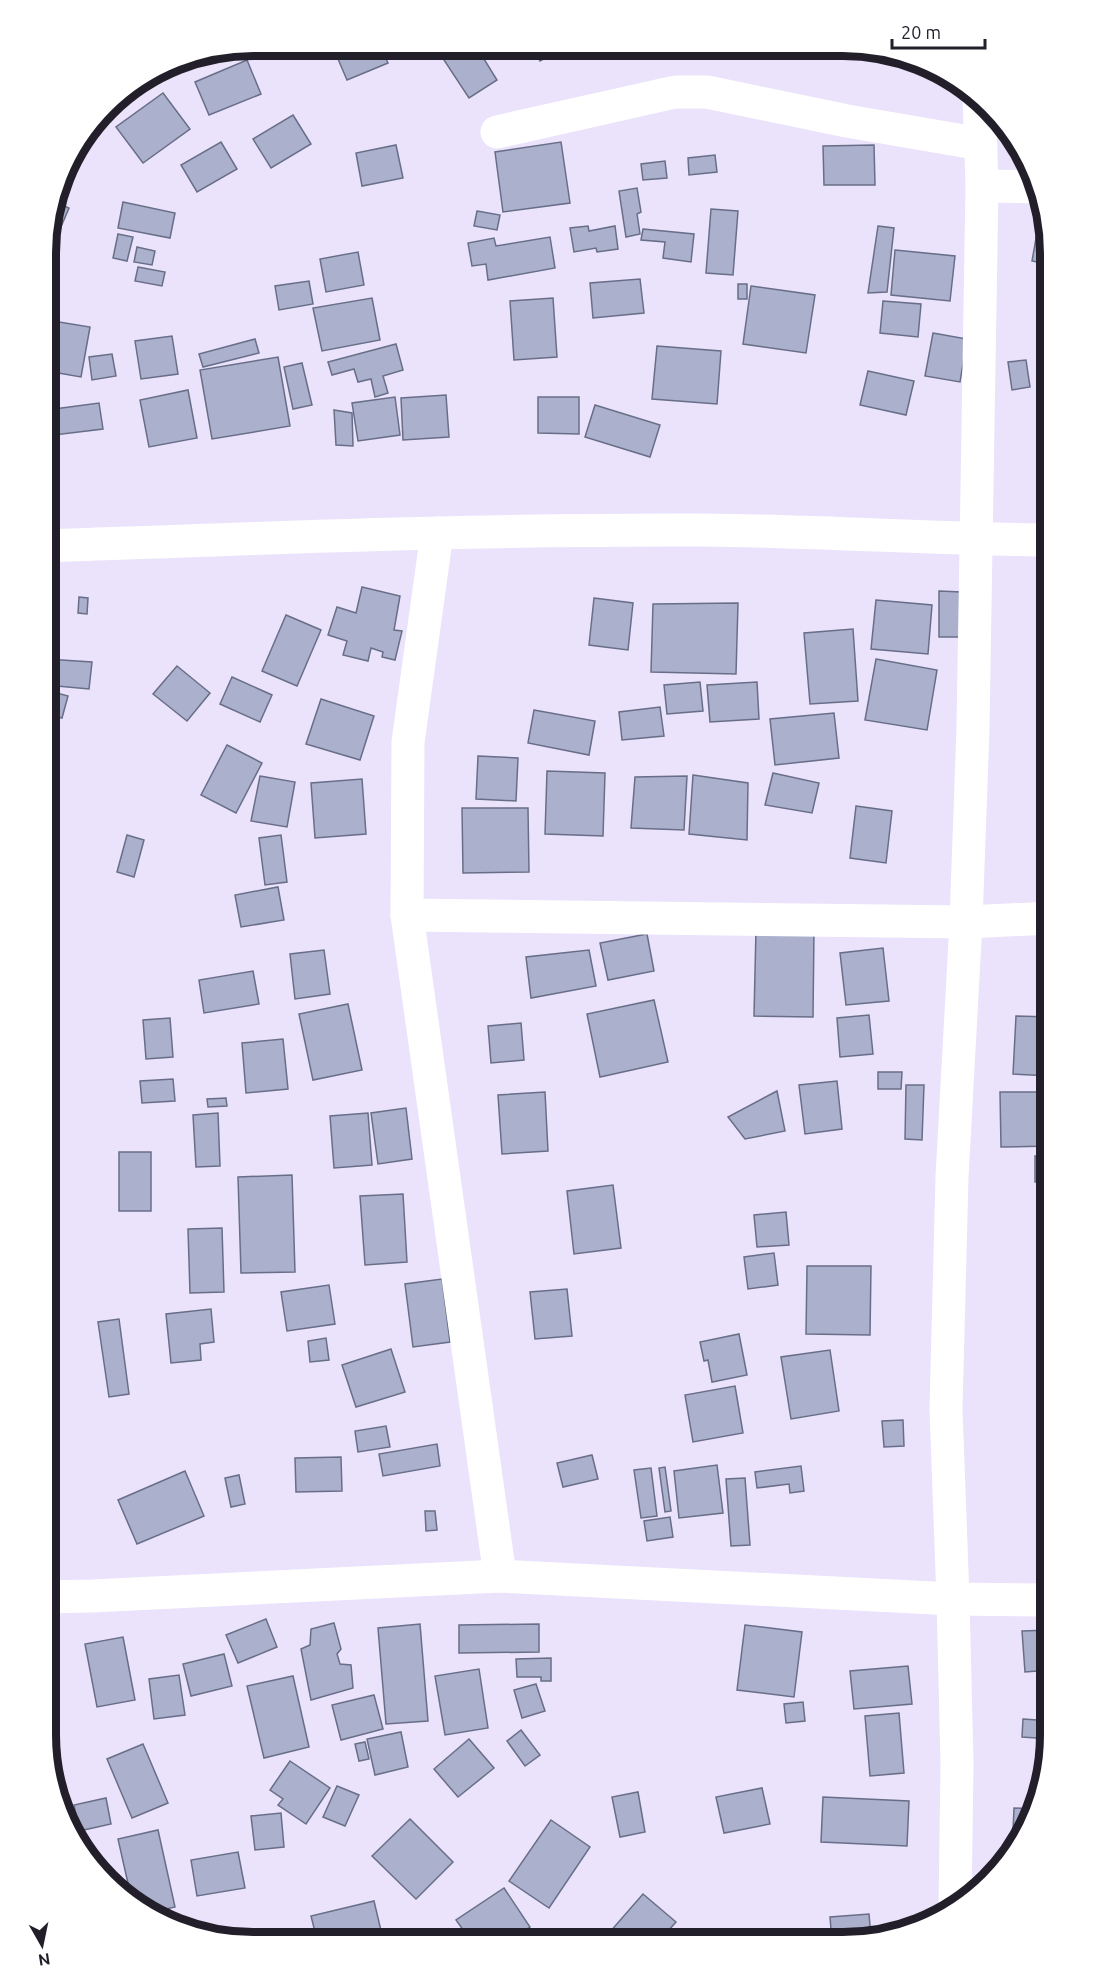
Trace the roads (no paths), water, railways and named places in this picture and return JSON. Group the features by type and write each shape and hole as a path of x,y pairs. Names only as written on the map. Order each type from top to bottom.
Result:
{"street":[{"path":"497,132 675,92 707,92 847,121 981,144"},
{"path":"956,1896 957,1764 946,1409 952,1177 966,922 977,539 982,186 980,111"},
{"path":"982,186 1029,187"},
{"path":"56,546 437,532 705,530 1040,540"},
{"path":"437,532 408,742 407,915 500,1576"},
{"path":"407,915 966,922 1040,919"},
{"path":"56,1597 500,1576 953,1599 1040,1600"}]}
